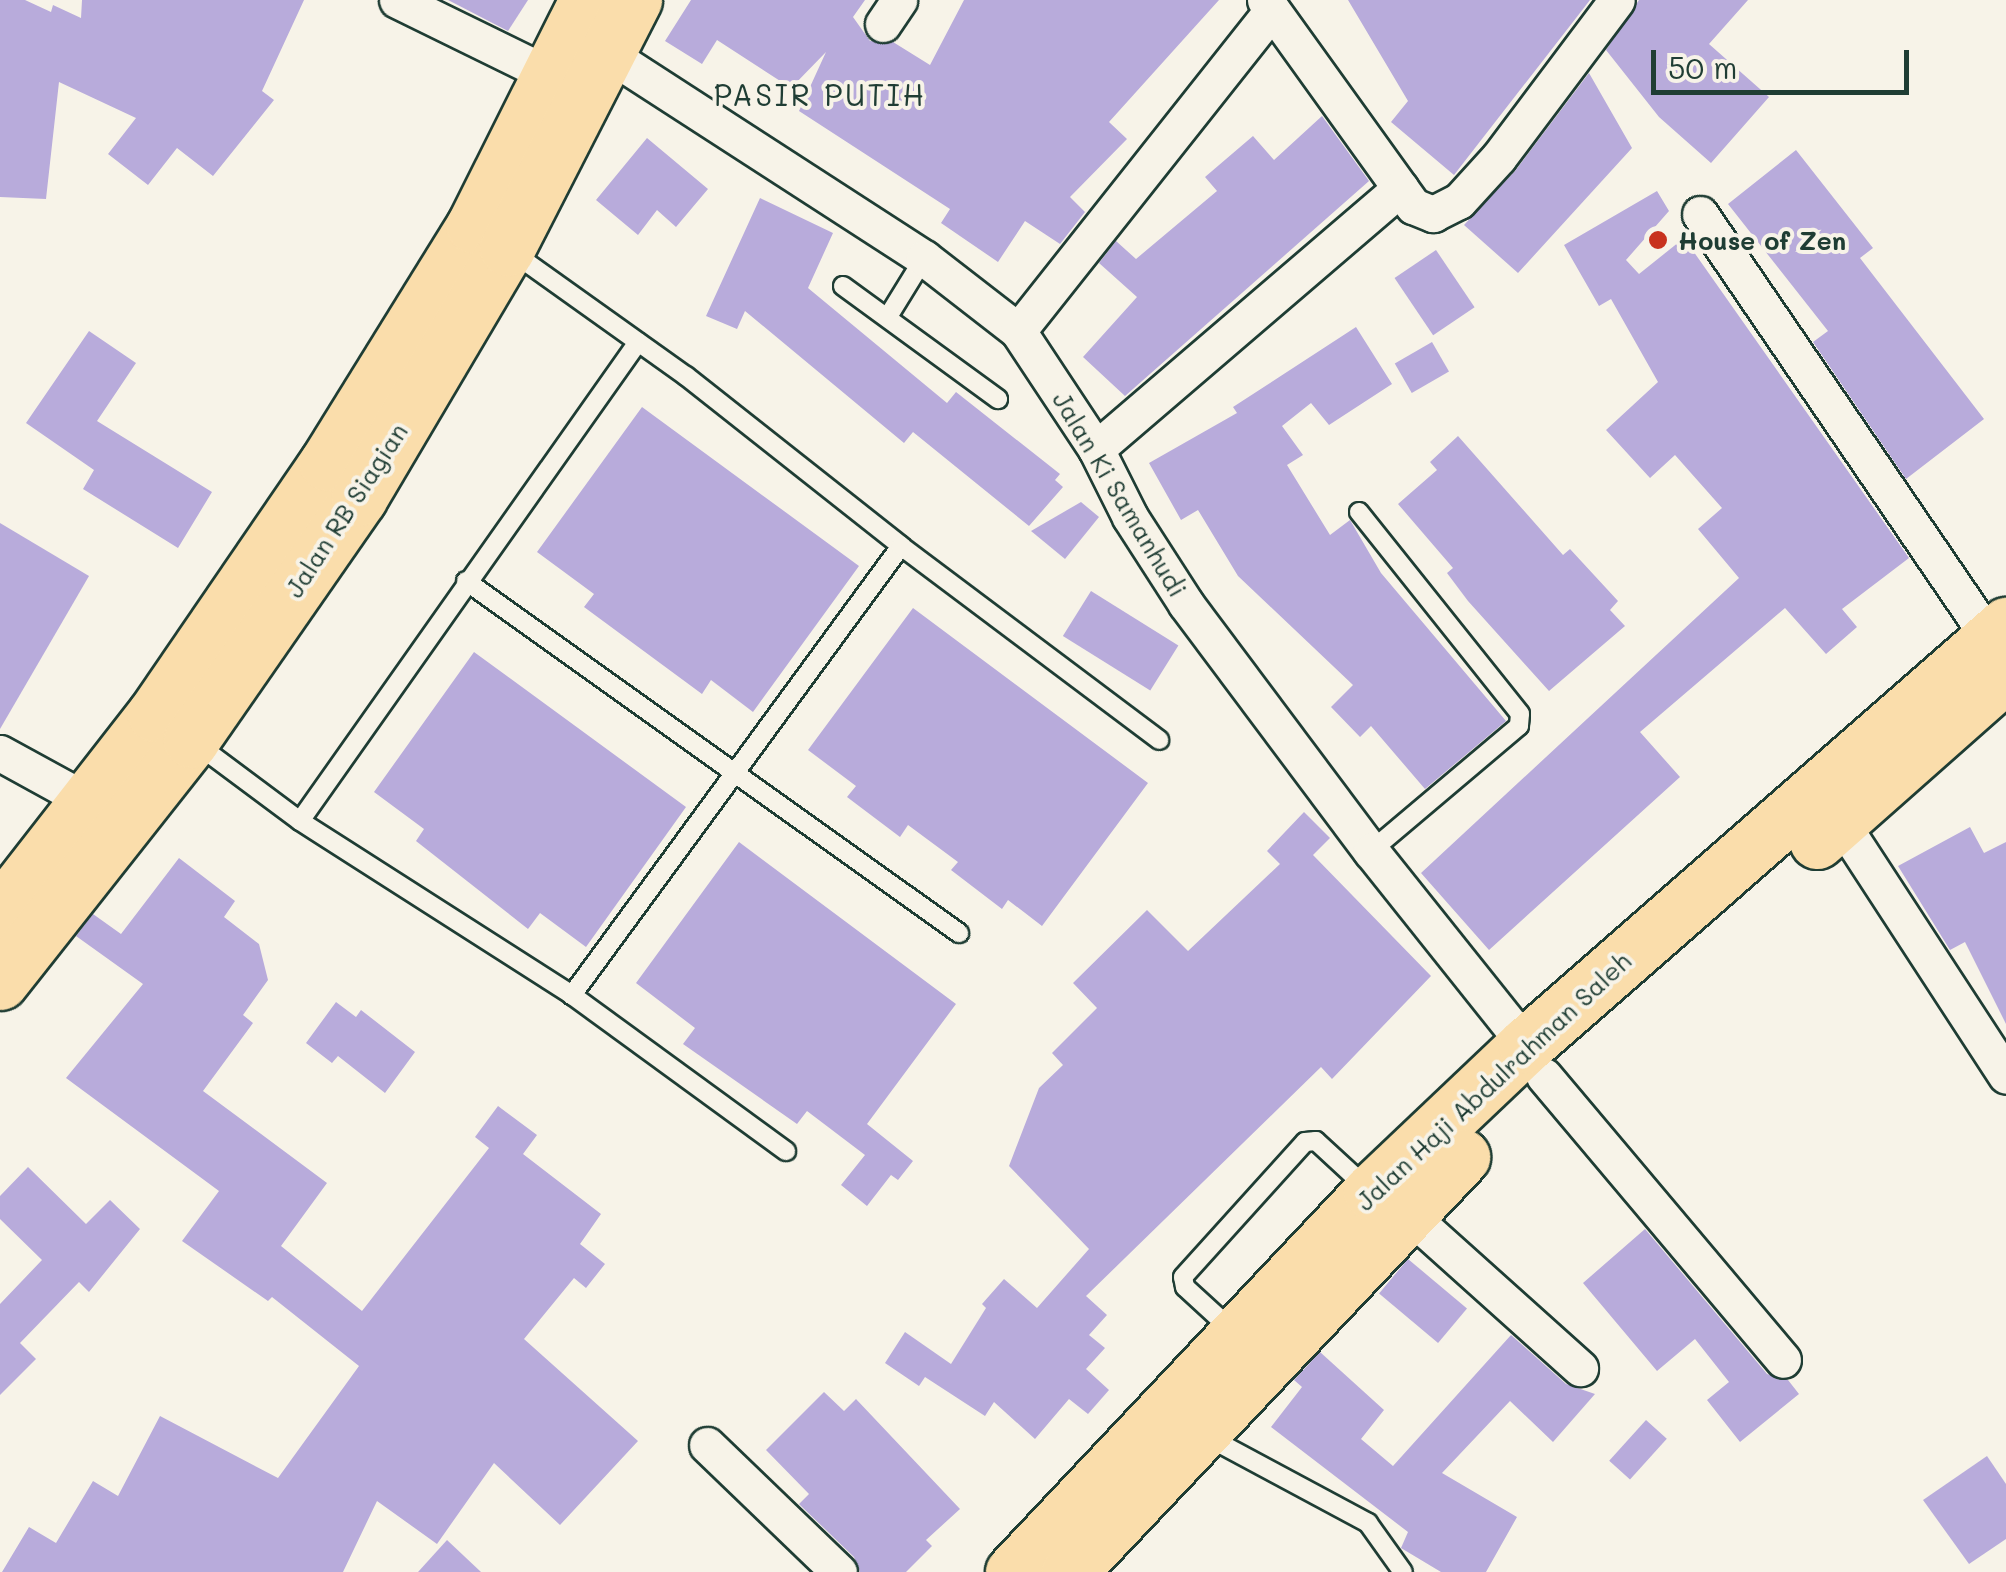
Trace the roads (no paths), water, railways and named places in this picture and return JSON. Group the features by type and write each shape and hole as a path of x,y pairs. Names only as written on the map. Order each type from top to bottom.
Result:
{"highway":[{"name":"Jalan RB Siagian","path":"0,982 173,727 327,464 474,226 588,0"},
{"name":"Jalan RB Siagian","path":"0,913 86,800 173,727 359,498 507,248 610,55 634,0"},
{"name":"Jalan Haji Abdulrahman Saleh","path":"1535,1061 1840,821 2001,646"},
{"name":"Jalan Haji Abdulrahman Saleh","path":"1049,1564 1237,1335 1389,1202 1535,1061 2001,646"},
{"name":"Jalan Haji Abdulrahman Saleh","path":"1049,1564 1203,1435 1389,1202"}],"street":[{"path":"397,0 550,75"},
{"path":"1018,331 1268,5 1413,206 1433,214 1459,201 1617,0"},
{"name":"Jalan Ki Samanhudi","path":"610,55 924,258 1018,331 1096,449 1130,517 1186,604 1370,852 1535,1061 1783,1360"},
{"path":"1096,449 1400,188"},
{"path":"1700,214 2001,646"},
{"path":"0,754 86,800"},
{"path":"1840,821 2006,1076"},
{"path":"1389,1202 1580,1368"},
{"path":"707,1444 839,1572"}],"lane":[{"path":"507,248 638,342 1159,740"},
{"path":"890,315 924,258"},
{"path":"843,286 890,315 998,400"},
{"path":"300,821 638,342"},
{"path":"1359,512 1520,714 1519,726 1370,852"},
{"path":"572,995 901,546"},
{"path":"466,582 959,933"},
{"path":"173,727 300,821 572,995 786,1150"},
{"path":"1237,1335 1184,1287 1183,1276 1305,1142 1316,1141 1389,1202"},
{"path":"1203,1435 1368,1523 1403,1572"}],"place":[{"name":"House of Zen","path":"1658,240"}],"district":[{"name":"PASIR PUTIH","path":"820,94"}]}
